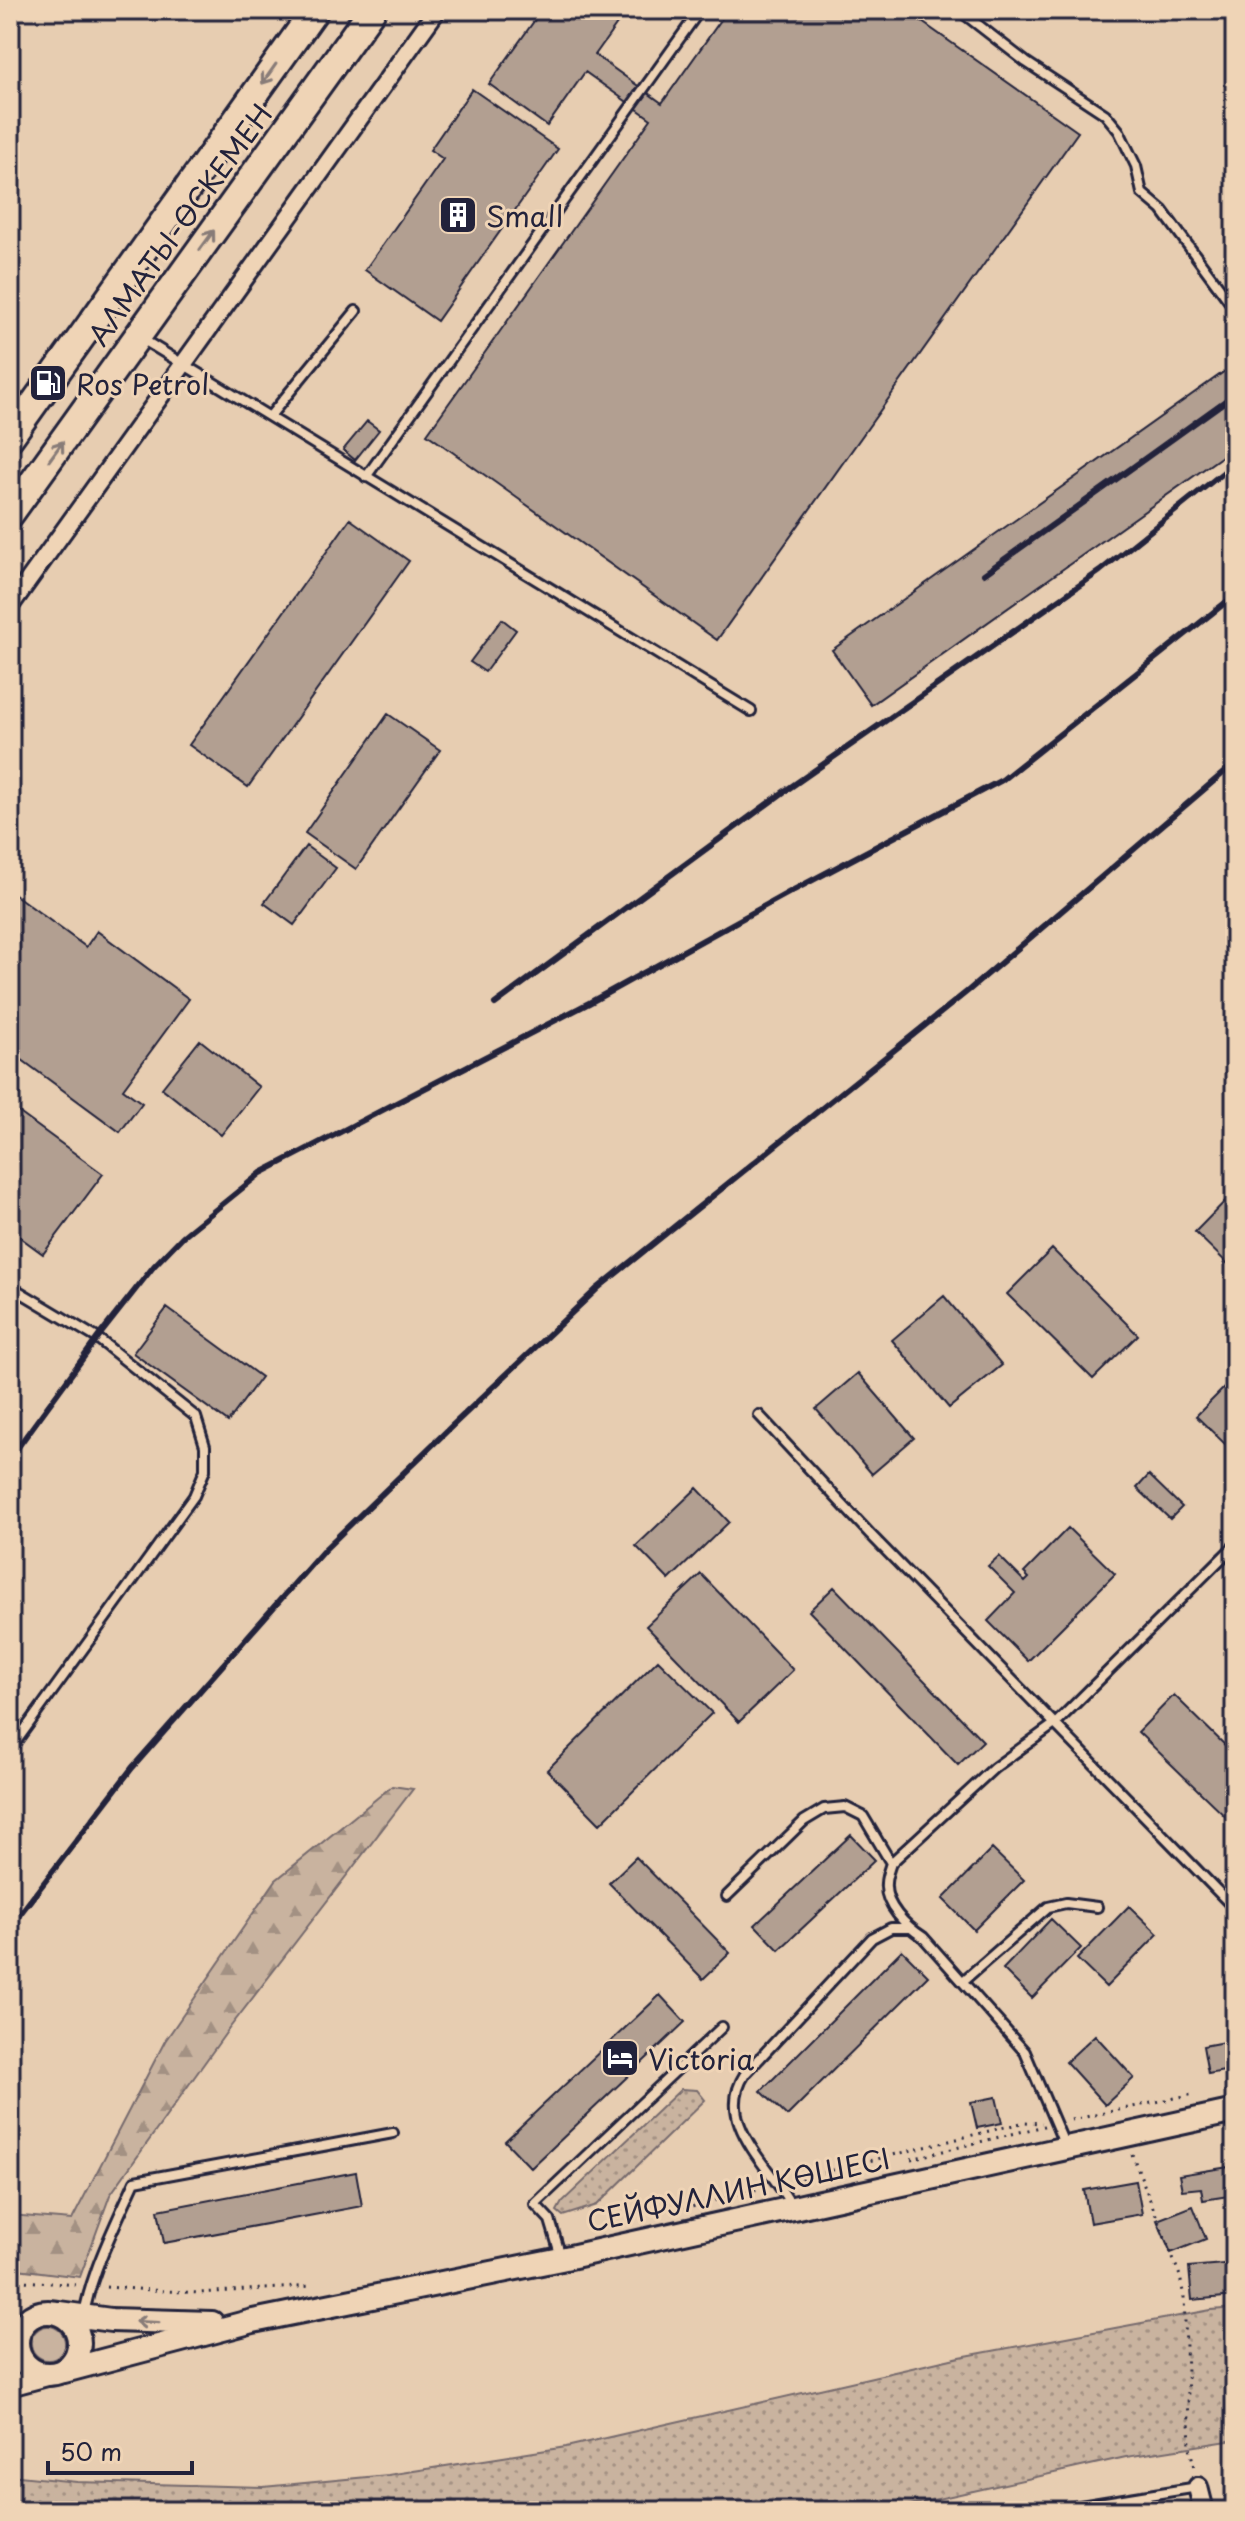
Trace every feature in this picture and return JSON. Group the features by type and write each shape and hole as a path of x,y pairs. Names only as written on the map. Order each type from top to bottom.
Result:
{"highway":[{"name":"АЛМАТЫ-ӨСКЕМЕН","path":"10,437 315,10"},
{"name":"АЛМАТЫ-ӨСКЕМЕН","path":"10,514 372,10"}],"main road":[{"name":"СЕЙФУЛЛИН КӨШЕСІ","path":"253,2321 561,2259 1235,2111"},
{"path":"53,2312 69,2319 80,2340 79,2352 73,2363 58,2373"},
{"path":"40,2313 193,2324 253,2321 58,2373 30,2370 16,2358 14,2321 40,2313"}],"street":[{"path":"10,606 437,10"},
{"path":"10,2386 58,2373"},
{"path":"1196,2478 1204,2511"}],"lane":[{"path":"366,477 700,10"},
{"path":"959,10 1026,62 1105,114 1119,131 1136,166 1142,193 1162,210 1235,309"},
{"path":"270,416 356,311"},
{"path":"138,336 751,711"},
{"path":"10,1286 97,1338 196,1417 205,1446 205,1470 194,1496 10,1750"},
{"path":"759,1415 870,1534 1235,1909"},
{"path":"1066,2148 1025,2052 923,1937 908,1928 888,1899 886,1883 891,1863 994,1768 1056,1723 1235,1545"},
{"path":"727,1896 804,1821 824,1809 845,1807 863,1816 891,1863"},
{"path":"963,1981 1048,1907 1066,1903 1097,1907"},
{"path":"792,2208 779,2184 743,2134 734,2101 736,2088 745,2074 872,1938 891,1928 908,1928"},
{"path":"561,2259 550,2220 535,2204 722,2027"},
{"path":"80,2340 82,2316 101,2255 135,2181 393,2133"},
{"path":"1049,2511 1196,2478"}],"path":[{"path":"671,2212 1025,2122 1056,2123 1194,2094"},
{"path":"1124,2136 1180,2276 1184,2297 1190,2447 1196,2478"},
{"path":"10,2280 198,2293 318,2285"}],"green space":[{"path":"392,1786 413,1789 228,2030 110,2195 80,2277 10,2268 10,2215 72,2220 165,2041 276,1880"},
{"path":"681,2089 697,2090 705,2100 597,2205 563,2216 557,2211 562,2202"},
{"path":"1235,2308 1235,2440 1126,2457 884,2511 10,2511 10,2475 77,2482 263,2487 388,2475 566,2447 960,2357"},
{"path":"48,2326 60,2331 65,2343 60,2355 48,2360 36,2355 31,2343 36,2331"}],"building":[{"path":"542,10 627,10 595,55 662,103 728,10 905,10 1078,132 717,640 427,434 651,119 585,72 547,126 489,84"},
{"name":"Small","path":"472,89 558,149 437,321 365,270 443,159 430,150"},
{"path":"1235,364 1235,447 871,705 832,650"},
{"path":"367,421 379,430 355,460 343,450"},
{"path":"350,519 409,561 248,787 189,745"},
{"path":"502,619 516,630 485,672 470,662"},
{"path":"388,714 440,750 356,869 305,833"},
{"path":"306,846 336,868 294,925 264,903"},
{"path":"10,891 86,947 97,931 189,999 123,1089 142,1103 120,1132 10,1051"},
{"path":"200,1040 259,1087 221,1135 162,1088"},
{"path":"10,1106 103,1174 43,1254 10,1230"},
{"path":"1235,1191 1235,1271 1195,1232"},
{"path":"1052,1249 1138,1335 1093,1379 1007,1294"},
{"path":"944,1296 1002,1365 949,1408 892,1340"},
{"path":"167,1308 261,1377 228,1422 133,1353"},
{"path":"858,1373 914,1438 872,1474 816,1409"},
{"path":"1235,1377 1235,1437 1226,1445 1196,1416"},
{"path":"1149,1475 1182,1507 1170,1519 1137,1488"},
{"path":"697,1488 729,1522 669,1580 636,1546"},
{"path":"1068,1528 1115,1574 1028,1661 988,1621 1015,1593 988,1566 999,1556 1025,1582 1029,1578 1024,1573"},
{"path":"701,1574 793,1670 739,1722 646,1626"},
{"path":"834,1587 983,1741 958,1765 809,1611"},
{"path":"658,1660 712,1713 600,1824 547,1770"},
{"path":"1174,1695 1235,1755 1235,1826 1138,1732"},
{"path":"851,1835 875,1860 779,1950 755,1925"},
{"path":"992,1849 1024,1880 974,1930 943,1899"},
{"path":"636,1857 730,1953 703,1979 609,1883"},
{"path":"1129,1906 1158,1934 1106,1987 1077,1959"},
{"path":"1051,1919 1081,1948 1032,1998 1003,1969"},
{"path":"902,1950 928,1976 787,2116 761,2091"},
{"name":"Victoria","path":"660,1995 685,2022 531,2168 505,2141"},
{"path":"1095,2035 1134,2078 1105,2105 1066,2062"},
{"path":"1235,2040 1235,2069 1208,2074 1203,2046"},
{"path":"996,2097 1002,2123 977,2128 971,2102"},
{"path":"1235,2166 1235,2195 1203,2200 1201,2188 1182,2190 1179,2175"},
{"path":"356,2172 362,2206 164,2243 158,2210"},
{"path":"1136,2181 1142,2214 1090,2223 1084,2190"},
{"path":"1193,2206 1206,2239 1171,2253 1157,2220"},
{"path":"1235,2263 1235,2296 1192,2300 1189,2267"}],"railway":[{"path":"984,574 1235,394"},
{"path":"495,1004 785,791 1100,571 1235,463"},
{"path":"10,1458 154,1266 183,1236 261,1173 589,1003 1002,780 1235,595"},
{"path":"10,1927 132,1768 325,1549 453,1425 598,1288 969,990 1235,763"}],"place":[{"name":"Small","path":"458,215"},
{"name":"Ros Petrol","path":"48,383"},
{"name":"Victoria","path":"620,2058"}]}
